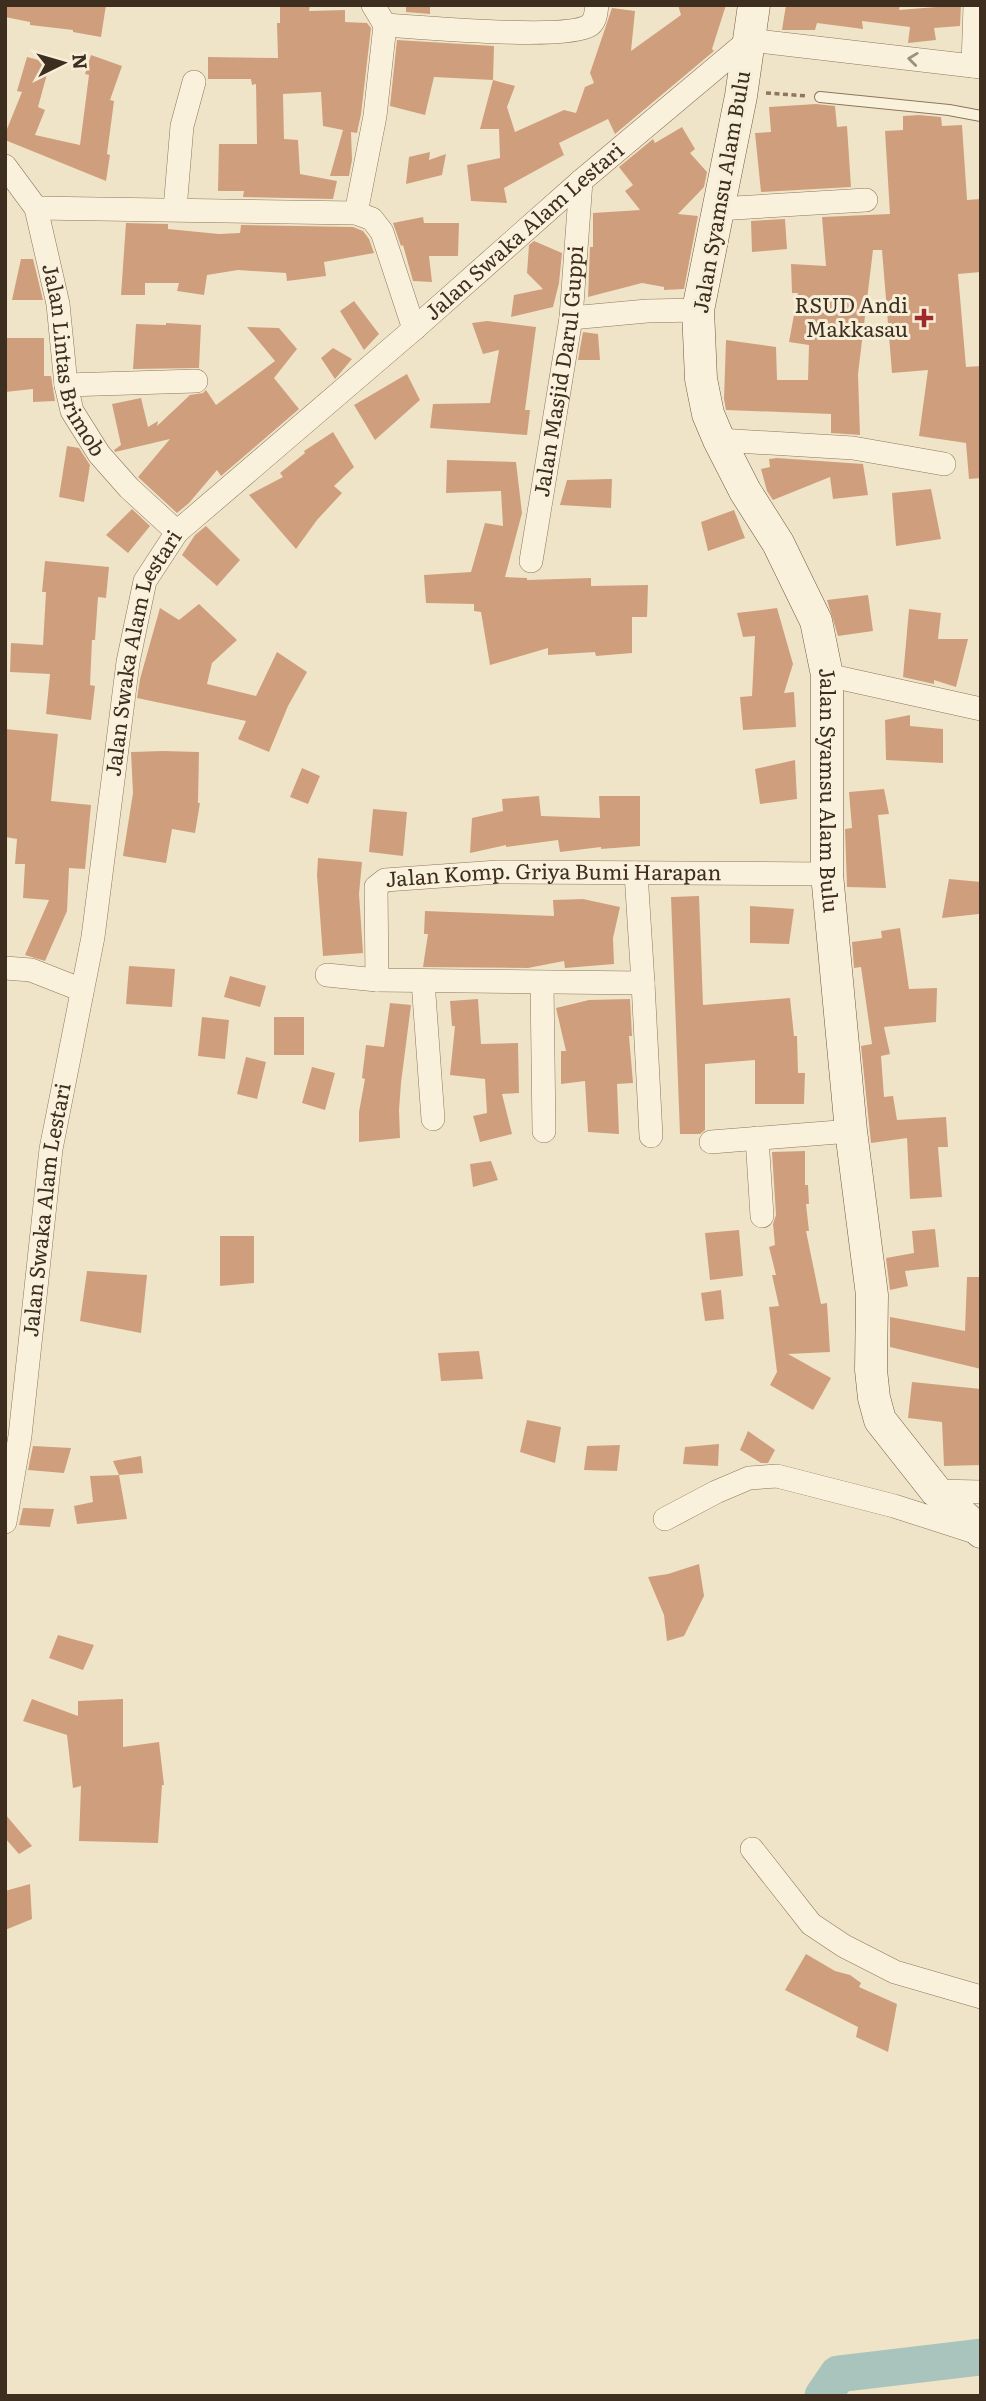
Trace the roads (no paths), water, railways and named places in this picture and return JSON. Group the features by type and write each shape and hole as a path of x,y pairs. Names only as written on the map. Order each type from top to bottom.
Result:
{"street":[{"path":"356,213 375,116 379,15 502,32 577,30 589,26 595,19 597,5"},
{"name":"Jalan Syamsu Alam Bulu","path":"754,5 742,91 698,310 701,379 708,414 719,440 778,543 816,621 827,675 827,874 851,1131 872,1295 873,1398 880,1420 936,1491 981,1533"},
{"path":"749,40 977,66 975,5"},
{"name":"Jalan Swaka Alam Lestari","path":"5,1522 20,1436 51,1149 93,937 128,662 145,581 177,532 414,329 580,181 749,40"},
{"path":"175,209 182,126 194,82"},
{"name":"Jalan Lintas Brimob","path":"5,166 36,208 58,304 65,385 72,411 99,454 129,488 177,532"},
{"name":"Jalan Masjid Darul Guppi","path":"531,561 571,318 580,181"},
{"path":"718,209 866,200"},
{"path":"36,208 356,213 372,219 382,232 414,329"},
{"path":"571,318 647,311 698,310"},
{"path":"65,385 196,381"},
{"path":"719,440 853,448 944,464"},
{"path":"827,675 981,709"},
{"name":"Jalan Komp. Griya Bumi Harapan","path":"377,980 376,887 385,880 498,872 827,874"},
{"path":"636,873 651,1136"},
{"path":"5,968 31,970 82,990"},
{"path":"327,975 377,980 643,983"},
{"path":"423,981 433,1119"},
{"path":"542,983 544,1131"},
{"path":"711,1142 851,1131"},
{"path":"757,1138 762,1216"},
{"path":"665,1519 749,1478 777,1476 894,1506 981,1533"},
{"path":"936,1491 981,1492"},
{"path":"752,1849 811,1924 844,1946 895,1972 981,1997"}],"lane":[{"path":"820,97 949,110 981,116"}],"waterway":[{"path":"823,2396 838,2374 981,2357"}],"place":[{"name":"RSUD Andi Makkasau","path":"924,318"}]}
